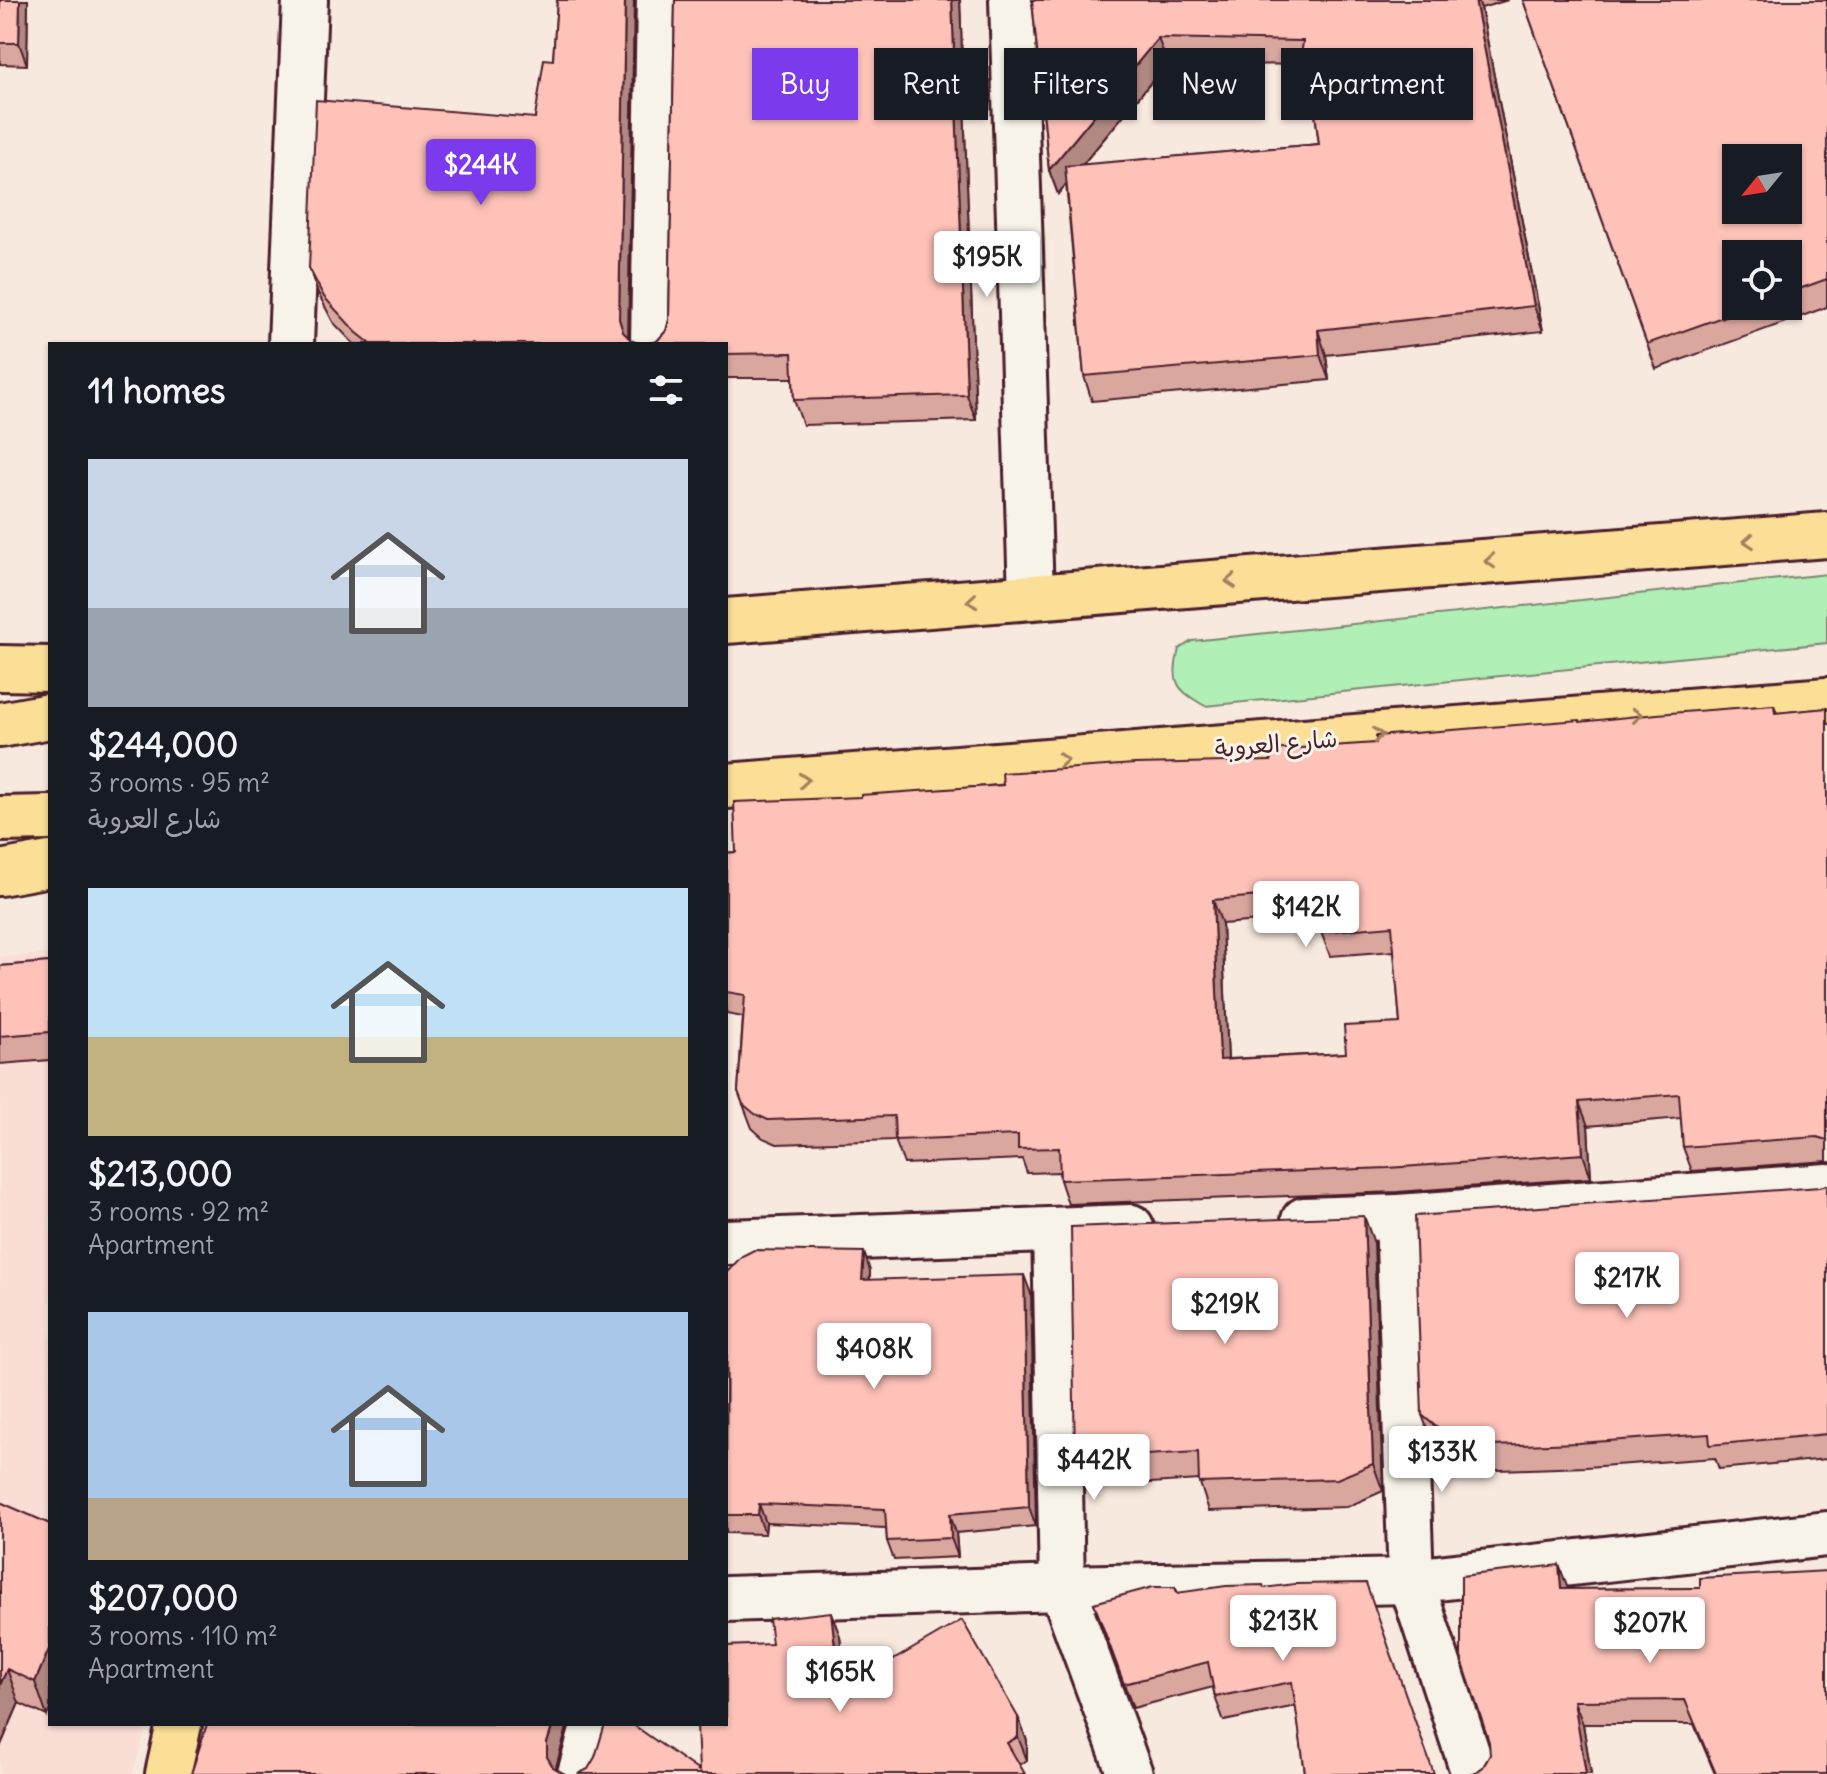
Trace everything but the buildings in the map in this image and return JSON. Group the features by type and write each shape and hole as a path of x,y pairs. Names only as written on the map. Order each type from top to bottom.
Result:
{"main road":[{"path":"728,621 1827,535"},
{"path":"0,668 48,669"},
{"name":"شارع العروبة","path":"728,786 1827,700"},
{"path":"0,725 48,716"},
{"path":"0,819 48,818"},
{"path":"0,873 48,864"},
{"path":"168,1774 179,1726"}],"street":[{"path":"291,342 305,0"},
{"path":"653,342 659,0"},
{"path":"1012,0 1031,596"},
{"path":"1258,1222 1398,1217 1827,1186"},
{"path":"1398,1217 1411,1581 1474,1774"},
{"path":"728,1242 1164,1226"},
{"path":"1055,1230 1062,1588 1130,1774"},
{"path":"728,1599 1411,1581 1827,1534"},
{"path":"580,1774 593,1726"}],"shaded area":[{"path":"48,954 48,1726 147,1726 132,1774 0,1774 0,957"}],"green space":[{"path":"1827,574 1827,643 1205,706 1181,689 1176,677 1179,649 1192,641"}]}
